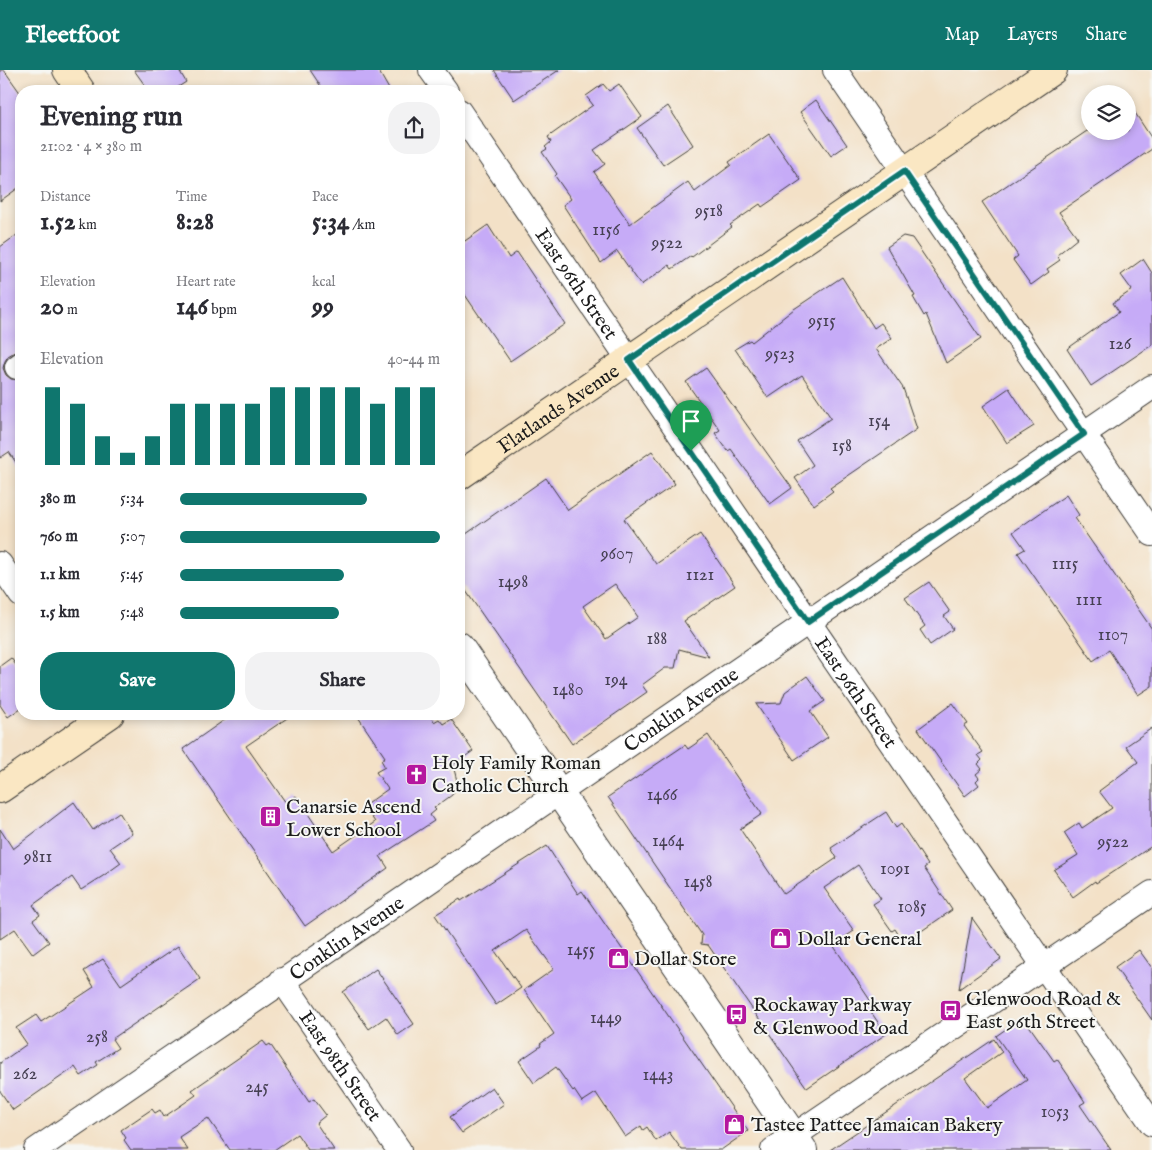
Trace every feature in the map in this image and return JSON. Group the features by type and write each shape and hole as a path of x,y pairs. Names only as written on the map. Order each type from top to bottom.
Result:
{"main road":[{"path":"67,70 77,85"},
{"name":"Flatlands Avenue","path":"465,472 1054,70"},
{"path":"0,789 99,720"}],"street":[{"path":"431,70 442,85"},
{"path":"835,70 1152,534"},
{"name":"East 96th Street","path":"465,120 1152,1124"},
{"name":"Conklin Avenue","path":"49,1146 282,980 1152,387"},
{"path":"0,564 15,586"},
{"path":"465,655 559,792 790,1145 1152,893"},
{"name":"East 98th Street","path":"282,980 399,1150"}],"building":[{"path":"0,70 4,70 15,86 15,190 0,201"},
{"path":"134,70 179,70 186,82 181,85 145,85"},
{"path":"310,70 378,70 387,85 320,85"},
{"path":"494,70 559,70 514,100"},
{"path":"603,84 609,91 619,84 642,117 594,150 605,164 594,172 630,224 688,182 695,192 731,165 729,162 769,134 801,180 762,207 760,204 730,225 732,227 692,257 672,269 669,265 641,285 617,251 601,263 563,205 571,199 555,176 557,174 542,152 547,149 545,147 551,142 548,137 593,105 586,96"},
{"path":"816,100 847,145 831,156 800,112"},
{"path":"668,106 693,145 663,165 637,128"},
{"path":"1136,114 1152,139 1152,149 1059,212 1078,238 1057,255 1060,260 1047,269 1049,272 1031,285 1013,260 1018,256 982,202 1081,135 1081,140 1136,140"},
{"path":"488,225 509,258 517,252 565,324 510,361 465,295 465,241"},
{"path":"15,236 15,352 8,356 3,368 6,375 15,379 15,461 9,452 0,458 0,247"},
{"path":"903,236 912,238 981,339 946,363 926,314 924,316 913,297 915,296 887,247"},
{"path":"1143,259 1152,273 1152,345 1091,386 1067,349 1119,312 1113,303 1132,290 1121,275"},
{"path":"842,277 874,328 881,323 892,338 876,349 903,388 917,429 830,488 833,491 814,505 795,478 813,465 797,441 831,418 802,375 768,398 735,349 750,340 752,342 794,309"},
{"path":"706,368 792,488 770,504 731,449 728,451 715,433 720,430 686,382"},
{"path":"1009,388 1034,426 1007,443 983,406"},
{"path":"652,451 675,484 624,519 656,564 700,534 735,586 684,621 709,657 679,649 675,668 665,668 642,685 647,692 572,744 465,590 465,535 546,478 568,510","holes":["615,584 638,617 606,639 583,606"]},
{"path":"1066,495 1079,515 1075,518 1152,629 1152,686 1138,695 1109,650 1093,661 1018,553 1025,549 1013,532"},
{"path":"929,582 950,612 944,616 953,629 930,645 920,630 925,626 905,598"},
{"path":"11,658 15,664 15,712 8,717 0,705 0,666"},
{"path":"807,676 825,701 810,711 828,737 794,760 756,704 781,703 785,692"},
{"path":"953,703 968,724 964,726 983,752 978,755 982,760 978,764 982,769 976,774 979,778 976,781 979,785 965,796 918,729"},
{"path":"224,720 284,720 246,746 286,803 296,796 333,851 375,822 364,806 388,789 376,772 385,767 381,760 385,757 360,720 433,720 434,722 440,720 443,724 452,720 473,751 453,765 457,781 456,788 452,795 434,808 436,810 430,815 434,821 380,856 388,868 305,926 183,749"},
{"path":"1152,728 1152,846 1096,883 1095,881 1073,897 1054,870 1078,855 1064,833 1079,823 1082,828 1112,808 1099,791 1138,762 1126,746"},
{"path":"708,735 762,814 740,829 784,894 837,858 831,848 886,812 896,828 901,824 928,865 924,868 952,910 904,943 895,929 892,931 873,904 881,899 858,865 824,888 854,931 833,945 876,1009 871,1012 886,1034 807,1088 708,945 701,944 702,935 608,797 685,745 688,749"},
{"path":"74,802 93,830 119,812 132,833 110,848 121,863 81,890 72,877 33,905 40,915 33,920 49,942 33,954 15,929 0,939 0,829 13,849"},
{"path":"547,846 578,894 582,891 748,1131 721,1150 682,1150 669,1132 656,1141 647,1127 643,1130 641,1126 625,1137 596,1093 582,1102 556,1067 534,1083 519,1061 541,1046 540,1044 554,1034 524,990 554,969 526,930 495,951 521,988 496,1005 435,915 460,899 461,901"},
{"path":"972,918 1001,959 959,989"},
{"path":"178,946 200,979 112,1039 118,1048 96,1062 98,1065 81,1076 75,1067 13,1110 0,1091 0,1063 27,1044 16,1028 36,1015 41,1022 94,987 84,971 103,959 121,985"},
{"path":"1139,950 1152,968 1152,1020 1115,967"},
{"path":"376,969 414,1024 398,1035 386,1017 369,1029 343,992"},
{"path":"1023,1017 1054,1061 1057,1059 1068,1075 1085,1102 1080,1105 1111,1150 830,1150 994,1039 1002,1052 965,1078 987,1108 1027,1080 996,1036"},
{"path":"263,1041 267,1046 270,1044 309,1102 314,1099 326,1115 316,1123 334,1150 308,1150 297,1134 274,1150 230,1150 208,1118 179,1137 188,1150 131,1150 124,1140 126,1138 121,1130 152,1109 155,1113 160,1110 164,1117 196,1095 192,1090"},
{"path":"492,1087 504,1104 462,1133 450,1117"}],"place":[{"name":"Holy Family Roman Catholic Church","path":"416,774"},
{"name":"Canarsie Ascend Lower School","path":"270,817"},
{"name":"Dollar General","path":"781,938"},
{"name":"Dollar Store","path":"618,958"},
{"name":"Glenwood Road & East 96th Street","path":"950,1010"},
{"name":"Rockaway Parkway & Glenwood Road","path":"737,1015"},
{"name":"Tastee Pattee Jamaican Bakery","path":"735,1124"}],"route":[{"path":"904,171 1084,434 808,622 691,451 629,360 904,171"}]}
